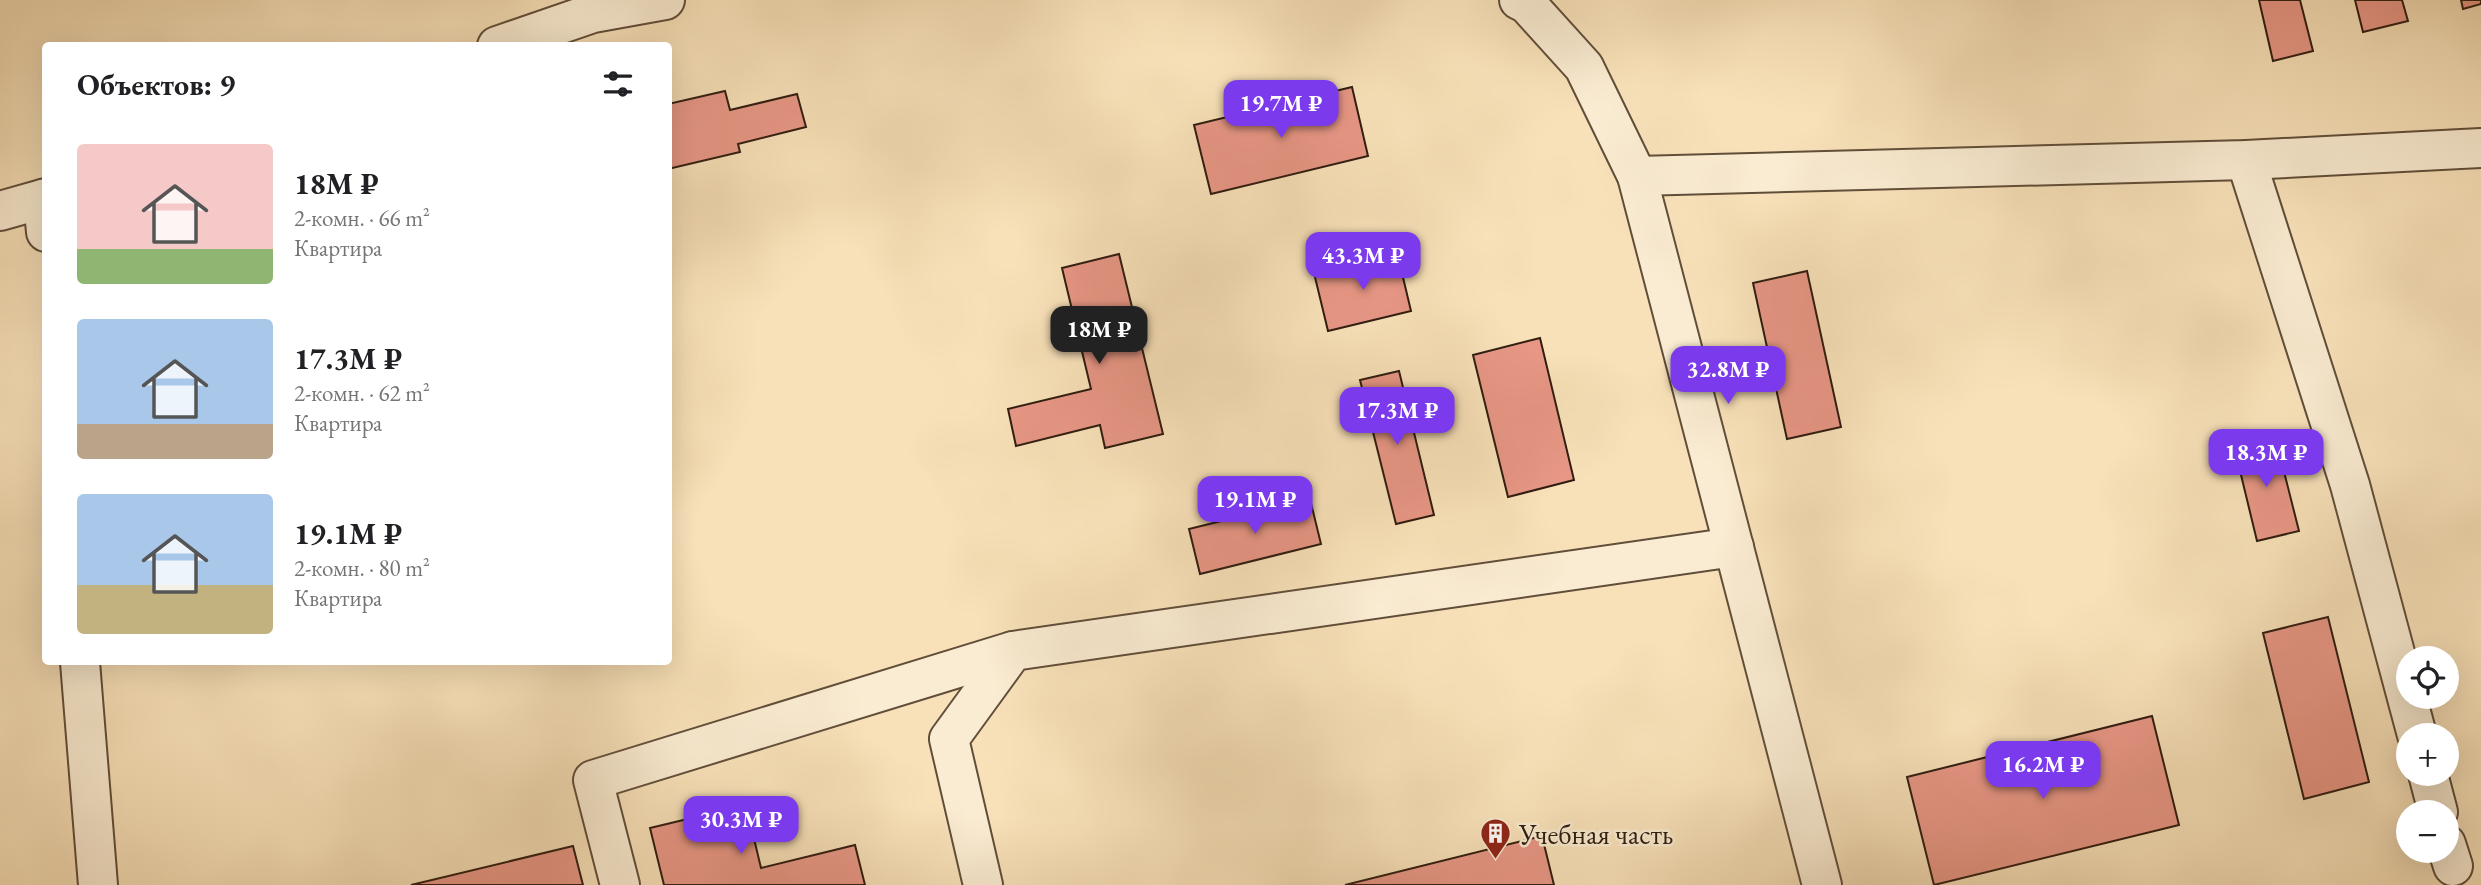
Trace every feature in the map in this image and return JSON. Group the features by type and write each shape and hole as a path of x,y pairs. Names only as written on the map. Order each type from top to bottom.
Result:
{"street":[{"path":"509,42 593,13 665,0"},
{"path":"1518,0 1527,4 1584,67 1637,176 1822,885"},
{"path":"1637,176 2246,160 2481,148"},
{"path":"2246,160 2350,485 2414,723"},
{"path":"0,211 42,210"},
{"path":"620,885 593,780 1013,651 1734,547"},
{"path":"983,885 949,739 1013,651"},
{"path":"80,665 98,885"}],"building":[{"path":"2259,0 2300,0 2313,51 2273,61"},
{"path":"2355,0 2402,0 2408,21 2363,32"},
{"path":"2461,0 2481,0 2481,4 2463,9"},
{"path":"1352,87 1368,156 1211,194 1194,125"},
{"path":"725,91 730,110 797,94 806,127 738,144 740,152 672,168 672,103"},
{"path":"1397,252 1411,311 1328,331 1314,273"},
{"path":"1119,254 1163,434 1105,448 1100,425 1016,446 1008,409 1091,389 1062,268"},
{"path":"1807,271 1841,427 1787,439 1753,283"},
{"path":"1540,338 1574,480 1508,497 1473,355"},
{"path":"1399,371 1434,515 1396,524 1360,380"},
{"path":"2275,436 2299,531 2257,541 2234,446"},
{"path":"1310,499 1321,544 1200,574 1189,529"},
{"path":"2328,617 2369,782 2304,799 2263,633"},
{"path":"2152,716 2179,825 1934,885 1907,777"},
{"path":"746,805 761,868 855,845 865,885 664,885 650,828"},
{"name":"Учебная часть","path":"1542,836 1554,885 1345,885"},
{"path":"573,846 583,885 411,885"}],"place":[{"name":"Учебная часть","path":"1496,861"}]}
